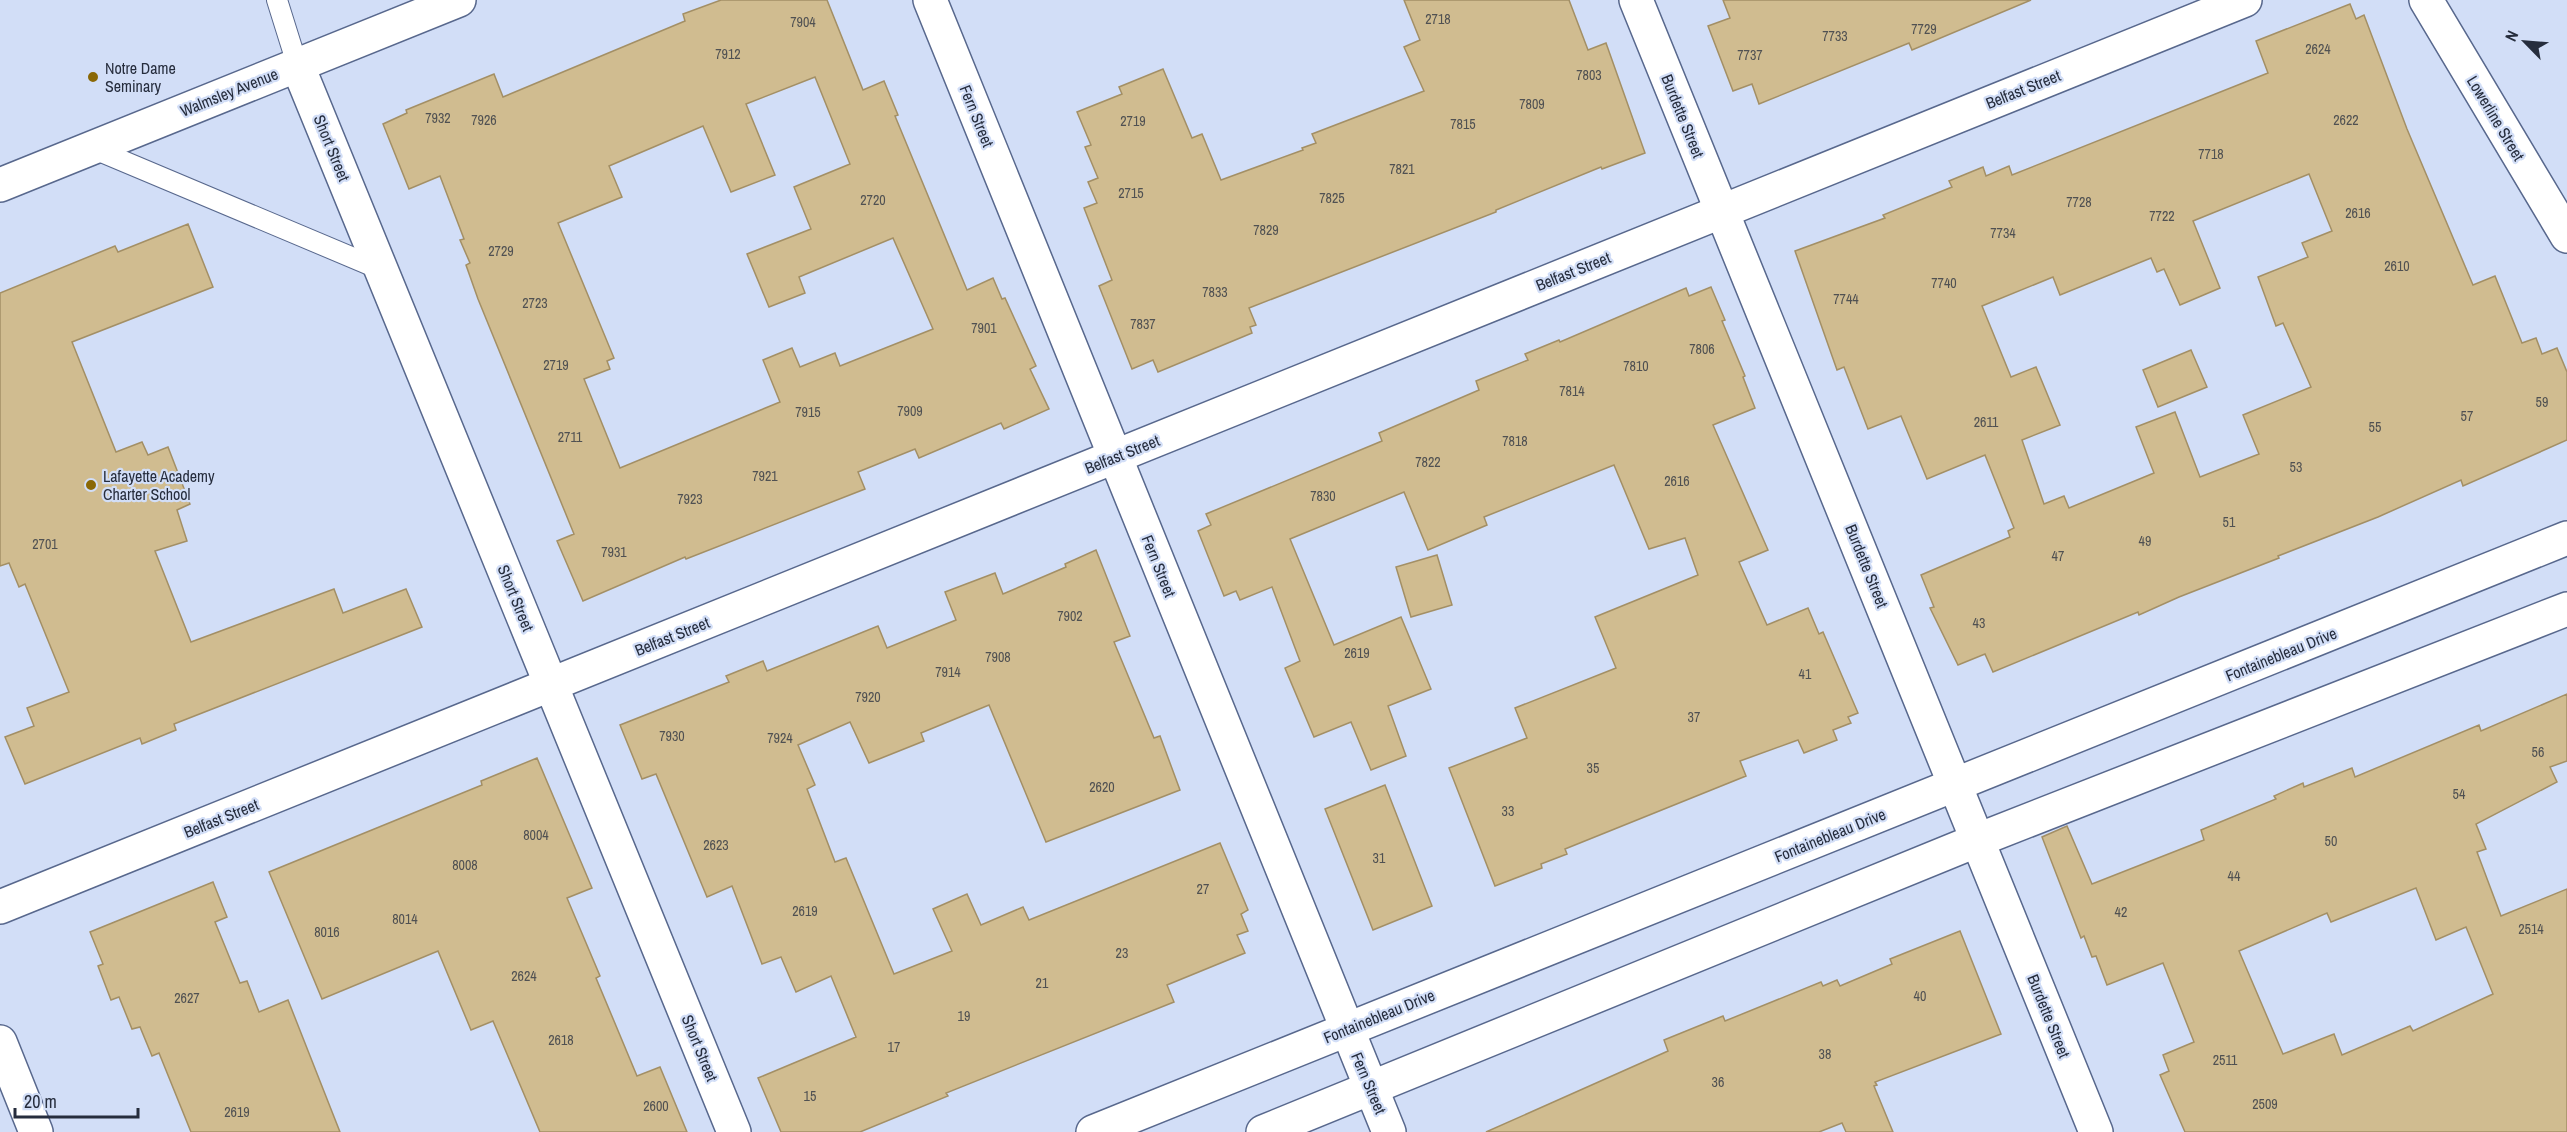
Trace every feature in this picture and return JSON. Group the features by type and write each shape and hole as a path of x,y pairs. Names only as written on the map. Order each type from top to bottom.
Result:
{"street":[{"name":"Walmsley Avenue","path":"0,185 459,0"},
{"name":"Fern Street","path":"930,0 1389,1132"},
{"name":"Burdette Street","path":"1636,0 2096,1132"},
{"name":"Belfast Street","path":"0,907 2245,0"},
{"name":"Lowerline Street","path":"2426,0 2567,236"},
{"name":"Short Street","path":"297,64 735,1132"},
{"name":"Fontainebleau Drive","path":"1093,1132 2567,538"},
{"path":"1263,1132 1978,840 2567,609"},
{"path":"0,1042 36,1132"}],"lane":[{"path":"276,0 297,64"},
{"path":"92,148 382,270"}],"building":[{"path":"721,0 827,0 863,90 884,81 898,115 895,116 967,290 993,278 1002,299 1005,298 1036,366 1030,369 1049,409 1004,429 1001,423 919,458 915,449 858,472 865,489 686,559 685,557 583,601 557,541 574,534 478,299 466,265 470,263 460,240 464,239 440,176 409,189 383,124 407,113 406,110 494,74 503,97 685,21 683,14","holes":["815,77 850,164 794,187 811,229 747,254 769,307 805,293 799,277 893,238 933,329 840,366 835,353 800,367 792,348 763,360 780,402 620,468 584,379 610,369 607,361 614,358 558,223 622,197 609,166 703,126 731,192 775,175 746,104"]},
{"path":"1404,0 1569,0 1588,50 1606,43 1645,153 1602,169 1601,167 1496,210 1496,212 1249,308 1256,325 1250,327 1252,333 1158,372 1153,360 1132,369 1099,286 1112,280 1084,208 1097,203 1088,182 1098,178 1085,147 1091,145 1077,112 1122,94 1119,87 1163,69 1192,138 1202,134 1221,180 1303,150 1302,148 1316,143 1312,134 1424,91 1404,47 1420,40"},
{"path":"1723,0 2031,0 1912,50 1909,43 1759,104 1752,84 1733,91 1708,26 1730,18"},
{"path":"2350,4 2356,19 2364,15 2407,129 2473,285 2495,276 2522,343 2536,338 2542,354 2557,348 2567,372 2567,440 2463,486 2461,480 2378,517 2278,556 2279,558 2139,615 2138,612 1993,672 1985,654 1958,665 1930,608 1934,607 1921,575 2010,537 2008,531 2014,528 1985,455 1927,479 1901,416 1868,429 1844,367 1837,370 1795,251 1885,218 1883,215 1952,187 1949,181 1983,167 1986,176 2009,166 2012,175 2268,73 2256,41","holes":["2309,174 2332,231 2302,243 2308,257 2258,277 2276,326 2283,323 2311,387 2243,415 2259,454 2200,477 2175,412 2136,427 2154,473 2069,508 2064,496 2044,504 2022,440 2060,425 2036,367 2011,377 1982,306 2053,277 2060,295 2151,258 2157,272 2164,269 2180,305 2220,288 2193,221"]},
{"name":"Lafayette Academy Charter School","path":"188,224 213,287 72,342 116,452 142,442 148,455 168,447 190,504 177,510 187,541 155,551 191,642 334,589 343,613 406,589 422,627 174,724 176,730 142,744 140,738 25,784 5,737 34,726 27,708 69,692 25,584 19,587 9,563 0,566 0,293 115,246 118,252"},
{"path":"1711,287 1725,320 1722,321 1745,376 1743,377 1755,408 1713,425 1768,550 1739,562 1767,625 1808,608 1819,634 1823,632 1858,713 1848,717 1851,723 1833,730 1837,740 1804,753 1798,740 1740,761 1746,776 1565,849 1567,854 1541,864 1542,868 1495,886 1449,768 1527,738 1515,708 1616,668 1595,617 1698,575 1685,538 1649,549 1614,465 1484,517 1487,525 1428,550 1404,492 1290,539 1334,645 1401,617 1431,689 1388,706 1406,756 1371,770 1351,722 1314,737 1285,668 1300,661 1272,587 1240,600 1236,591 1224,596 1198,531 1211,525 1206,514 1382,441 1379,433 1479,390 1476,381 1528,360 1525,354 1559,340 1560,342 1686,288 1689,296"},
{"path":"2191,350 2207,387 2158,407 2143,370"},
{"path":"1096,550 1130,636 1114,642 1154,738 1160,736 1180,790 1046,842 989,705 921,733 924,741 869,763 850,722 798,745 815,785 807,789 835,862 846,858 894,974 952,951 933,909 967,894 981,925 1023,907 1029,920 1220,843 1248,910 1241,914 1248,931 1237,935 1245,953 1167,985 1174,1002 946,1093 948,1096 860,1132 781,1132 758,1078 856,1037 831,976 796,992 781,957 762,964 732,886 707,897 656,774 642,779 620,725 729,682 726,676 763,661 767,671 878,626 887,648 956,620 945,592 995,573 1003,594 1066,567 1065,564"},
{"path":"1437,555 1452,605 1411,617 1396,567"},
{"path":"2567,694 2567,761 2550,767 2557,782 2476,824 2486,849 2477,852 2501,916 2567,889 2567,1132 2185,1132 2160,1075 2169,1071 2163,1055 2194,1042 2163,963 2107,985 2096,956 2092,957 2084,936 2081,938 2042,837 2067,826 2092,884 2204,840 2201,830 2276,799 2274,796 2303,783 2304,787 2352,768 2355,777 2479,725 2481,731","holes":["2416,888 2436,940 2466,927 2493,994 2413,1031 2410,1026 2342,1055 2334,1034 2283,1054 2239,951 2327,913 2331,922"]},
{"path":"537,758 592,888 567,898 600,976 596,978 637,1076 660,1067 687,1132 540,1132 493,1021 471,1030 438,951 322,999 269,872 482,785 481,781"},
{"path":"1385,785 1432,906 1373,930 1325,809"},
{"path":"213,882 227,917 215,922 240,983 247,981 259,1012 288,1000 340,1132 191,1132 159,1053 152,1056 140,1027 132,1029 119,997 111,1000 98,966 103,964 90,932"},
{"path":"1960,931 2001,1034 1875,1082 1877,1085 1874,1086 1893,1132 1846,1132 1842,1123 1819,1132 1486,1132 1668,1051 1664,1040 1723,1016 1725,1021 1821,982 1823,986 1837,980 1840,986 1892,964 1890,959"}],"place":[{"name":"Notre Dame Seminary","path":"93,77"},
{"name":"Lafayette Academy Charter School","path":"91,485"}]}
